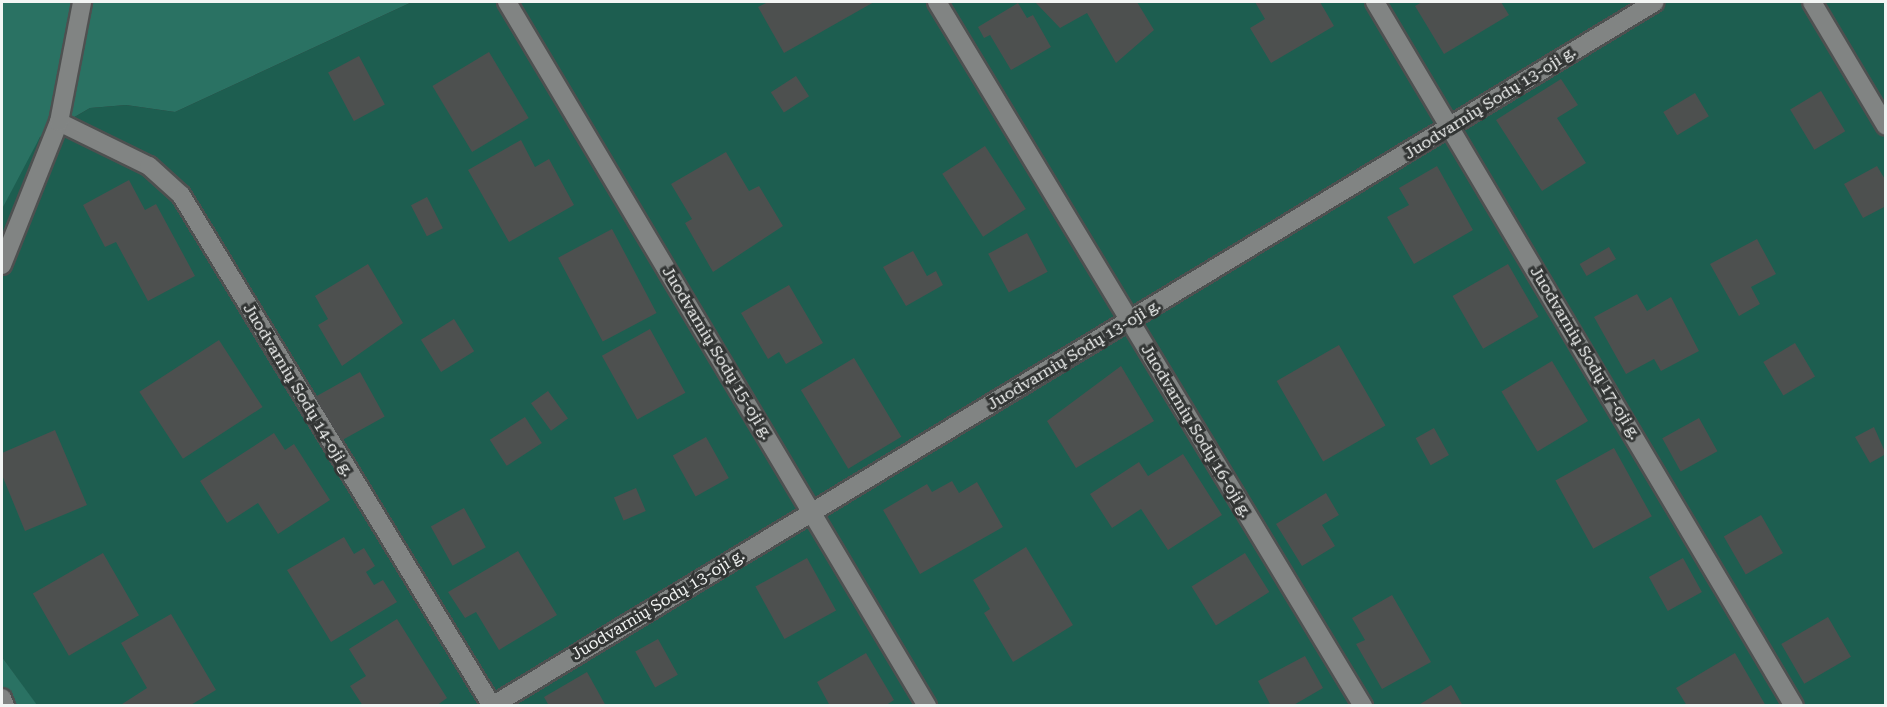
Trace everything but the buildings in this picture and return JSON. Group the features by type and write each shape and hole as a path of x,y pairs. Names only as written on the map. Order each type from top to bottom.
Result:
{"street":[{"path":"2,266 59,122 82,2"},
{"name":"Juodvarnių Sodų 15-oji g.","path":"507,2 927,705"},
{"name":"Juodvarnių Sodų 16-oji g.","path":"937,2 1363,705"},
{"name":"Juodvarnių Sodų 17-oji g.","path":"1375,2 1452,127 1794,705"},
{"name":"Juodvarnių Sodų 13-oji g.","path":"492,705 1452,127 1655,2"},
{"path":"1812,2 1886,126"},
{"name":"Juodvarnių Sodų 14-oji g.","path":"59,122 149,166 181,195 492,705"},
{"path":"2,698 5,705"}],"green space":[{"path":"2,2 412,2 175,112 126,105 90,108 40,137 2,209"},
{"path":"412,2 1885,2 1885,705 37,706 2,657 2,209 22,165 40,137 90,108 126,105 175,112"},
{"path":"2,657 37,705 2,705"}]}
